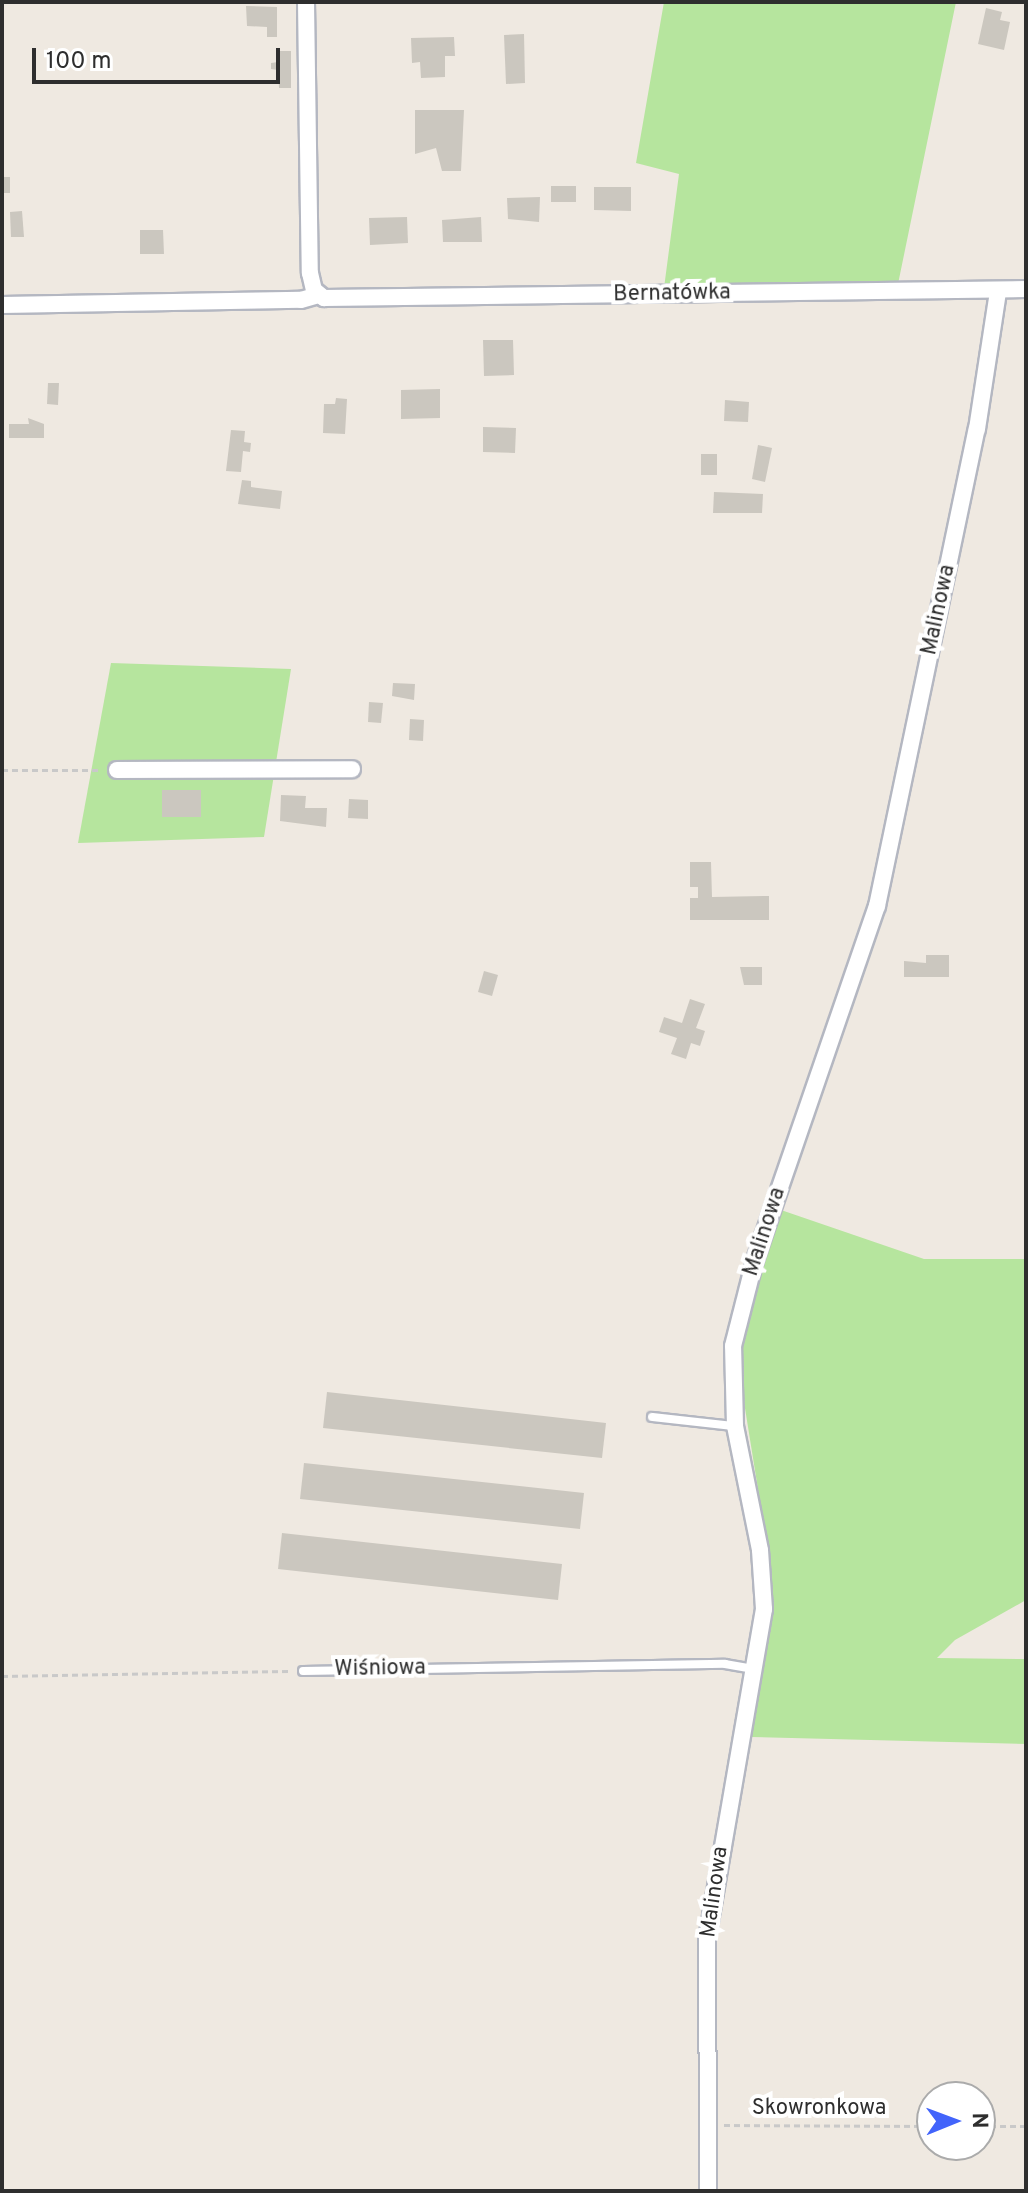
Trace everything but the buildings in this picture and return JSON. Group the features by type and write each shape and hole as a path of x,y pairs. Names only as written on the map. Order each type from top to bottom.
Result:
{"street":[{"path":"306,2 310,273 319,295"},
{"name":"Bernatówka","path":"2,305 301,300 319,295 341,300 998,292 1026,289"},
{"name":"Malinowa","path":"708,2191 709,1918 763,1630 762,1568 735,1426 732,1361 740,1312 877,906 977,429 998,292"},
{"path":"117,770 352,769"}],"lane":[{"path":"652,1417 735,1426"},
{"name":"Wiśniowa","path":"303,1671 725,1664 757,1670"}],"path":[{"path":"2,770 117,770"},
{"name":"Wiśniowa","path":"2,1676 303,1671"},
{"name":"Skowronkowa","path":"707,2125 916,2126"},
{"path":"996,2126 1026,2126"}],"green space":[{"path":"664,2 956,2 898,284 664,288 679,174 636,163"},
{"path":"111,663 291,669 264,837 78,843"},
{"path":"781,1210 924,1259 1026,1259 1026,1600 955,1640 937,1658 1026,1659 1026,1744 751,1737 771,1626 771,1570 739,1371 745,1325"}]}
